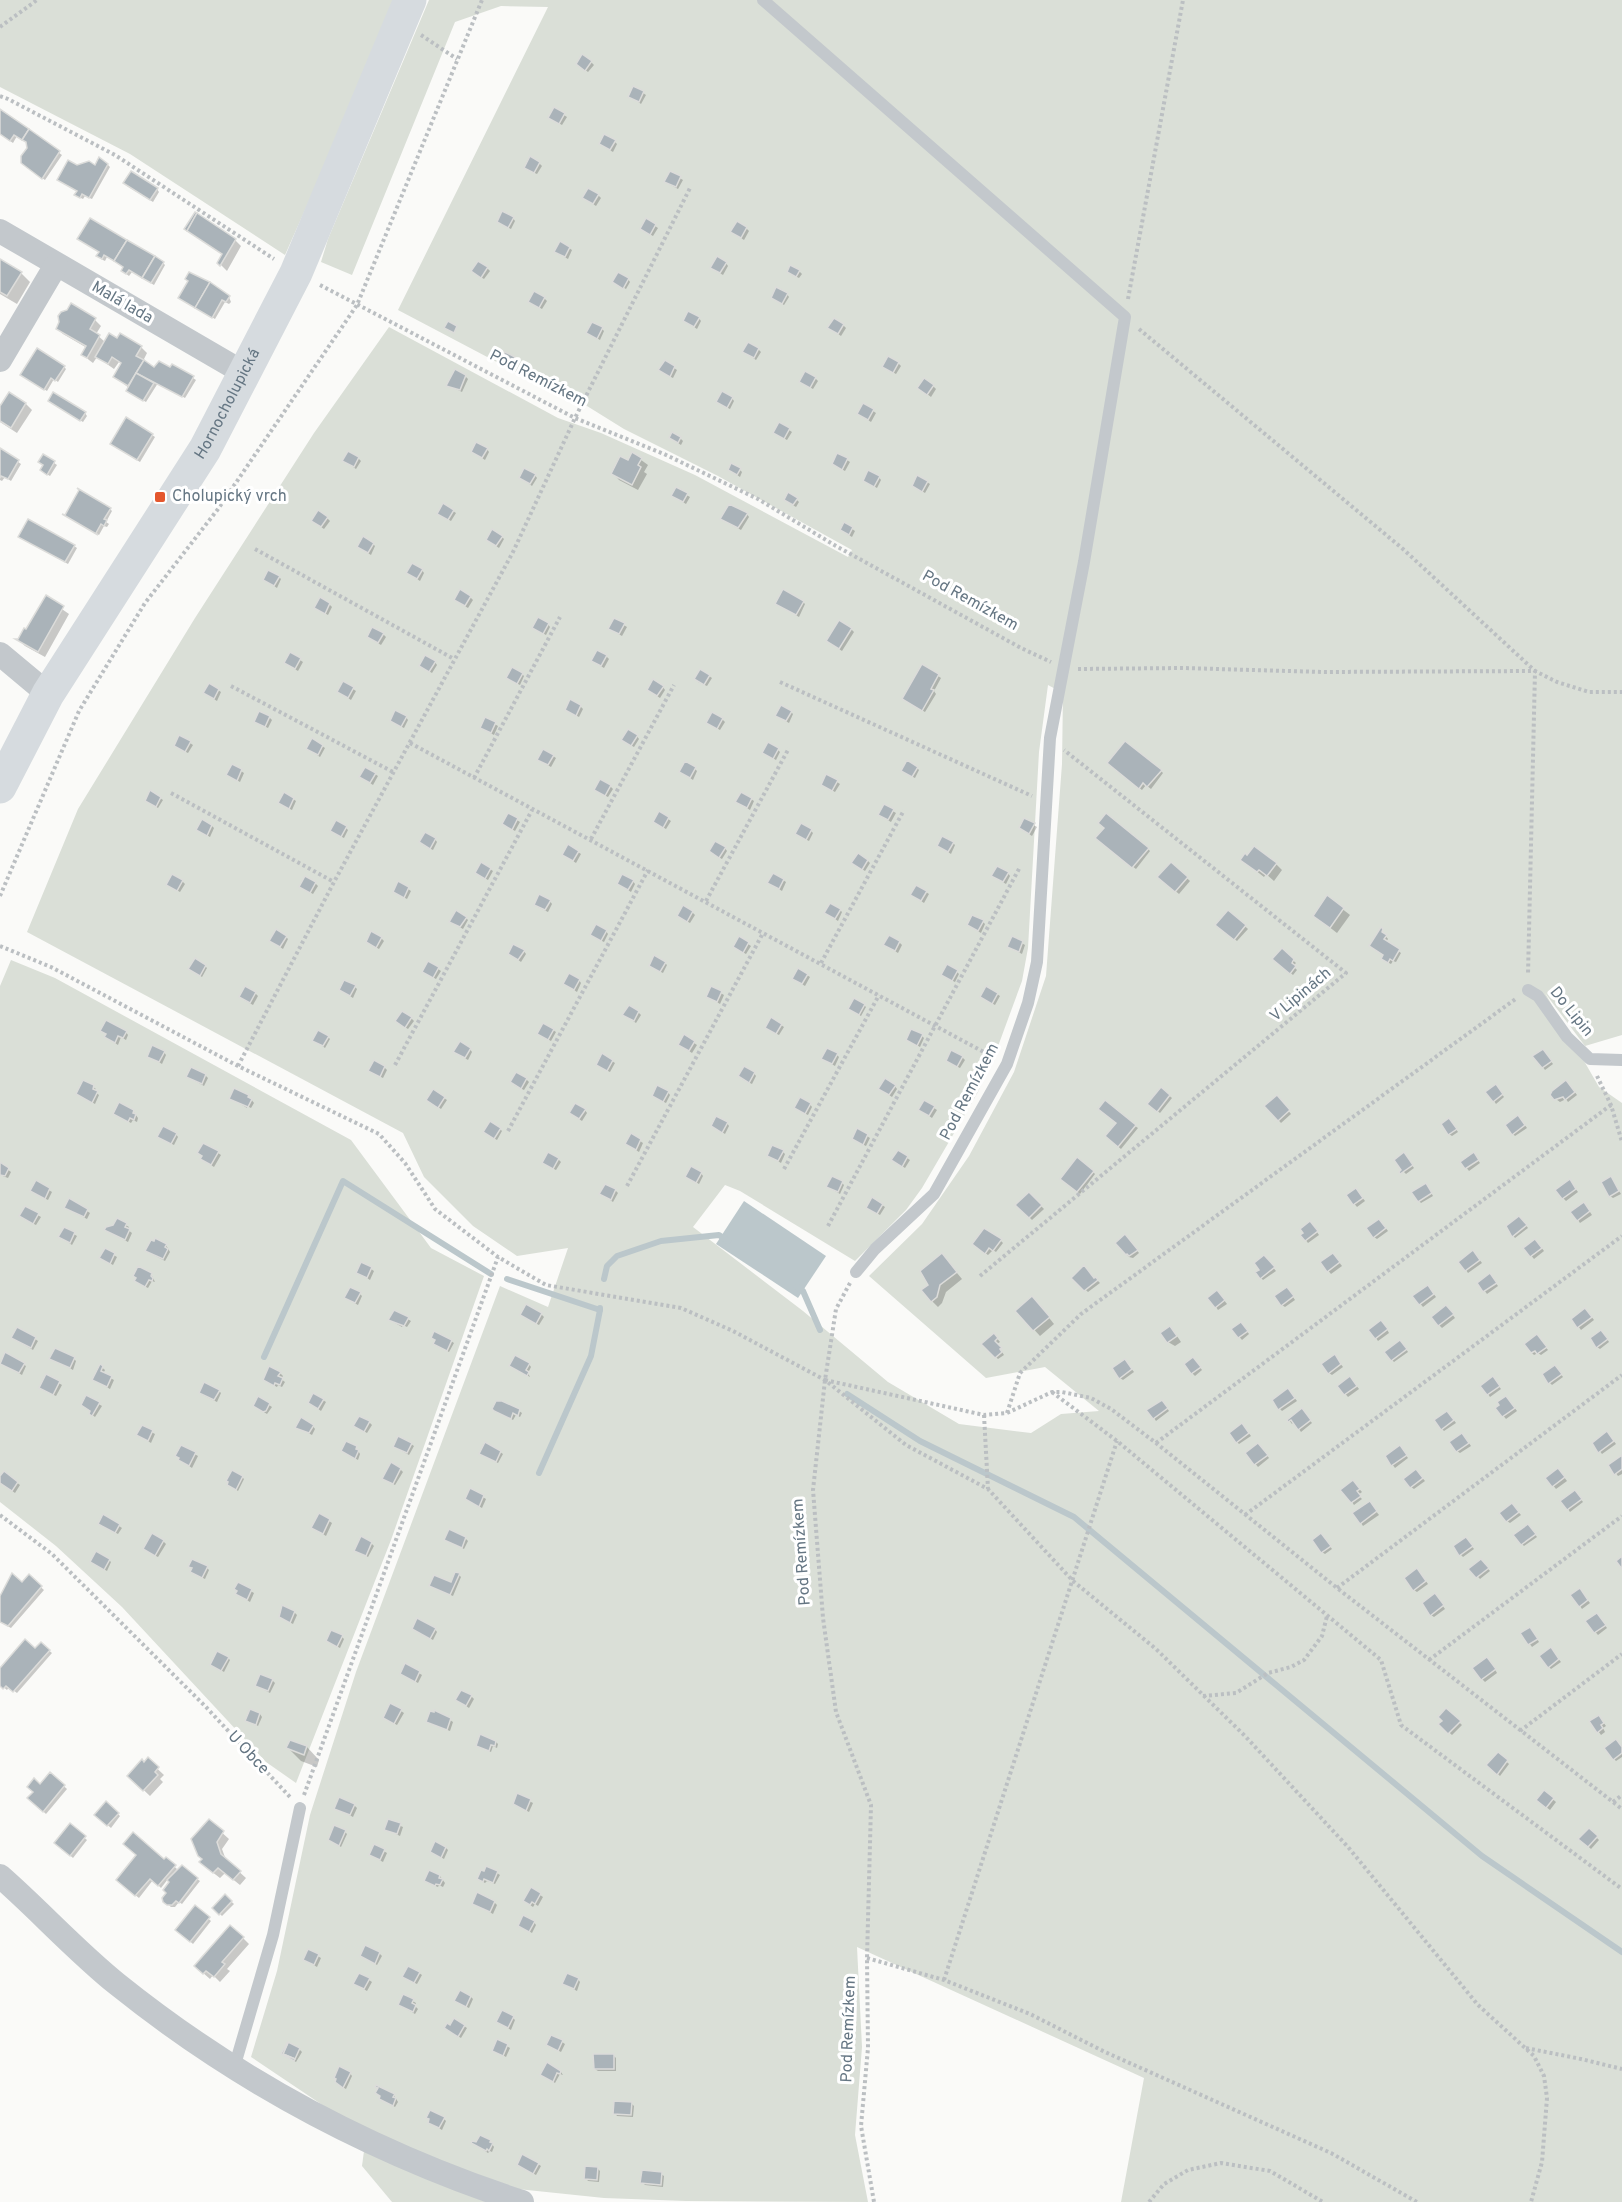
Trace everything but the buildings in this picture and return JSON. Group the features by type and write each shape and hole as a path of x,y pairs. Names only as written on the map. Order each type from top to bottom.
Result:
{"street":[{"name":"Hornocholupická","path":"0,786 48,694 205,449 296,273 405,11"},
{"name":"Malá lada","path":"0,231 244,373"},
{"path":"0,360 56,265"},
{"path":"0,654 48,694"},
{"path":"0,1876 115,1983 185,2036 234,2068 304,2110 392,2153 522,2202"}],"lane":[{"path":"763,0 1125,317 1064,669"},
{"name":"Pod Remízkem","path":"856,1272 875,1249 934,1194 1007,1064 1028,1003 1036,962 1050,738 1064,669"},
{"name":"Do Lipin","path":"1528,990 1538,996 1567,1037 1590,1059 1622,1060"},
{"path":"234,2068 273,1935 300,1808"}],"path":[{"path":"0,27 37,0"},
{"path":"0,896 79,711 145,603 218,509 357,305 482,0"},
{"path":"1183,0 1125,317 1403,549 1535,671 1557,682 1589,692 1622,692"},
{"path":"405,11 457,59"},
{"name":"Pod Remízkem","path":"0,96 115,155 296,273 575,418 664,454 758,499 836,546 1021,648 1064,669"},
{"path":"238,1066 334,882 513,552 575,418 690,188"},
{"path":"255,549 454,659"},
{"path":"474,778 560,616"},
{"path":"1064,669 1182,668 1324,672 1535,671"},
{"path":"1007,1413 1020,1373 1082,1314 1528,990 1535,671"},
{"path":"780,682 1046,803"},
{"path":"591,839 674,685"},
{"path":"231,686 393,772"},
{"name":"V Lipinách","path":"980,1276 1346,973 1050,738"},
{"path":"410,743 1007,1064"},
{"path":"706,902 789,748"},
{"path":"171,793 334,882"},
{"path":"395,1065 532,810"},
{"path":"821,963 904,810"},
{"path":"828,1226 1020,867"},
{"path":"508,1131 648,870"},
{"path":"627,1186 763,933"},
{"path":"0,946 51,967 238,1066 379,1134 405,1163 435,1209 498,1257 546,1285 681,1308 732,1331 825,1380 906,1445 988,1489 1073,1581 1156,1649 1245,1736 1348,1847 1478,2005 1534,2056 1544,2076 1547,2098 1542,2162 1531,2202"},
{"path":"784,1169 879,995"},
{"path":"1594,1070 1611,1105 1622,1142"},
{"path":"1156,1443 1611,1105"},
{"path":"1245,1515 1622,1236"},
{"path":"300,1808 498,1257"},
{"name":"Pod Remízkem","path":"856,1272 836,1309 825,1380 813,1490 823,1618 836,1712 871,1805 867,1958 868,2048 861,2126 874,2202"},
{"path":"1337,1588 1622,1375"},
{"path":"825,1380 984,1415 1007,1413 1052,1392 1091,1398 1156,1443 1337,1588 1622,1809"},
{"path":"1052,1392 1117,1442 1381,1660 1401,1725 1622,1889"},
{"path":"984,1415 988,1489"},
{"path":"944,1980 1117,1442"},
{"name":"U Obce","path":"0,1515 52,1554 205,1706 300,1808"},
{"path":"1429,1660 1622,1516"},
{"path":"1203,1696 1236,1693 1268,1673 1291,1667 1304,1660 1322,1636 1327,1616"},
{"path":"1521,1731 1622,1654"},
{"path":"1613,1802 1622,1795"},
{"path":"867,1958 944,1980 1030,2014 1116,2056 1331,2153 1418,2202"},
{"path":"1525,2048 1622,2069"},
{"path":"1149,2202 1164,2184 1188,2170 1221,2163 1270,2171 1323,2202"}],"shaded area":[{"path":"0,0 398,0 285,255 130,154 0,87"},
{"path":"429,0 1622,0 1622,1035 1585,1046 1545,993 1599,1087 1622,1103 1622,2202 1121,2202 1144,2078 857,1947 862,2047 855,2135 868,2202 604,2198 507,2188 364,2133 251,2057 277,1971 310,1815 356,1672 500,1286 548,1307 568,1248 517,1256 473,1226 424,1177 403,1133 27,932 78,809 195,618 314,433 389,327 558,418 601,433 695,475 848,557 852,550 718,476 624,429 587,406 561,396 398,310 548,7 501,6 455,22 352,275 321,262 328,239","holes":["1048,685 1063,693 1062,764 1046,976 1014,1072 969,1156 922,1224 869,1276 986,1378 1045,1367 1099,1411 1061,1414 1031,1433 959,1424 888,1382 803,1311 693,1227 725,1185 740,1191 855,1261 906,1210 922,1188 978,1092 997,1049 1022,981 1028,948 1039,752"]},
{"path":"11,960 55,978 351,1140 431,1248 484,1276 391,1540 296,1783 266,1762 122,1607 56,1546 0,1502 0,986"},
{"path":"744,1201 826,1256 798,1298 716,1244"},
{"path":"364,2151 486,2202 392,2202 362,2166"}],"waterway":[{"path":"264,1357 343,1181 491,1274"},
{"path":"604,1279 607,1266 617,1256 661,1241 719,1235 728,1241"},
{"path":"507,1279 600,1310 600,1308"},
{"path":"797,1287 803,1291 820,1330"},
{"path":"539,1473 591,1356 600,1310"},
{"path":"847,1394 920,1441 1074,1517 1482,1856 1622,1952"}],"place":[{"name":"Cholupický vrch","path":"160,497"}]}
